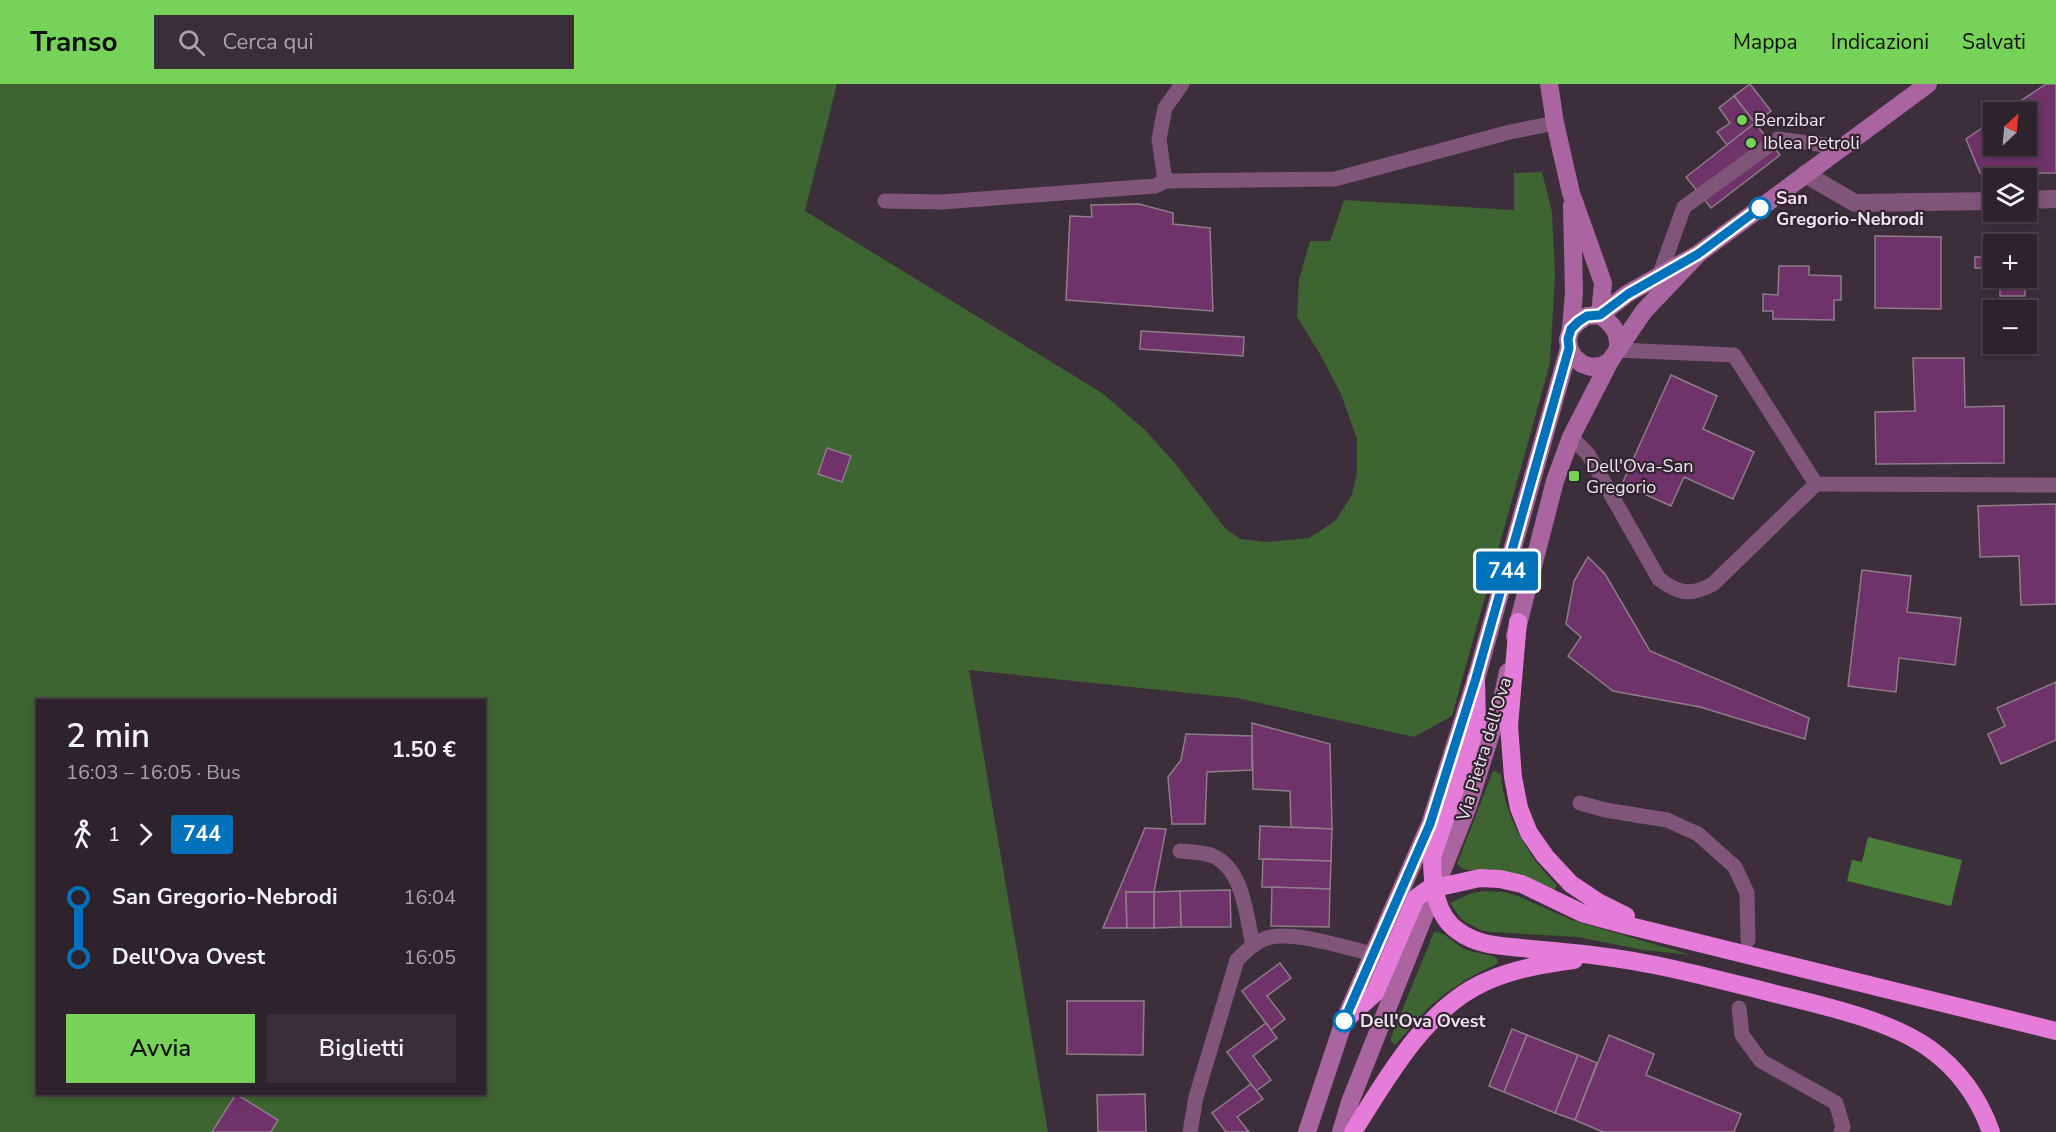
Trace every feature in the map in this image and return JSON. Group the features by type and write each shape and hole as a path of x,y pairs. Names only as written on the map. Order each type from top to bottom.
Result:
{"highway":[{"path":"1518,622 1509,726 1518,808 1529,833 1545,856 1571,884 1617,912 1675,936"},
{"path":"1476,678 1477,724 1432,857 1432,872 1438,906 1444,918 1458,931 1474,941 1498,946 1643,962 1818,1005 1871,1021 1905,1035 1928,1048 1950,1066 1967,1084 1990,1132"},
{"path":"1344,1021 1375,993 1416,898 1427,890 1480,878 1500,879 1522,884 1582,913 2056,1031"},
{"path":"1353,1132 1413,1043 1439,1012 1463,994 1509,972 1601,956"}],"main road":[{"path":"1549,84 1555,123 1572,192 1603,283 1600,315"},
{"path":"1571,329 1587,316 1600,315 1628,294 1698,254 1928,84"},
{"path":"1572,192 1574,291 1568,339 1569,348 1574,357 1581,364 1591,367 1601,366 1615,353 1619,339 1613,325 1600,315"},
{"name":"Via Pietra dell'Ova","path":"1341,1132 1350,1102 1468,806 1486,752 1503,695 1518,622 1555,481 1571,437 1615,353 1644,311 1698,254"},
{"name":"Via Pietra dell'Ova","path":"1307,1132 1344,1021 1430,824 1476,678 1569,348"}],"street":[{"path":"1804,174 1855,203 1983,201"},
{"path":"2037,200 2056,200"}],"lane":[{"path":"1165,181 1159,139 1165,108 1182,84"},
{"path":"885,201 942,202 1155,186 1165,181 1335,179 1510,132 1555,123"},
{"path":"1659,276 1684,207 1779,139 1841,147"},
{"path":"1615,353 1734,355 1816,484"},
{"path":"1571,437 1588,454 1659,579 1670,587 1685,592 1699,591 1713,584 1816,484 2056,485"},
{"path":"1580,803 1605,810 1666,820 1698,834 1735,867 1747,893 1749,939"},
{"path":"1180,850 1212,856 1227,865 1239,884 1253,945"},
{"path":"1190,1132 1196,1097 1237,960 1253,945 1269,938 1288,937 1308,939 1373,954"},
{"path":"1739,1008 1742,1035 1761,1061 1836,1103 1843,1127 1841,1132"}],"shaded area":[{"path":"0,84 837,84 805,211 1102,393 1144,429 1174,462 1225,528 1240,539 1267,542 1309,538 1335,521 1352,495 1357,472 1357,439 1341,394 1297,317 1299,280 1310,241 1330,241 1344,200 1514,210 1514,173 1542,172 1552,212 1555,276 1550,363 1452,716 1414,737 1237,698 969,670 1048,1132 0,1132"},
{"path":"1493,771 1501,774 1507,804 1519,834 1536,861 1557,885 1552,891 1504,872 1488,869 1467,870 1457,864"},
{"path":"1868,837 1962,860 1951,906 1847,881 1852,860 1862,862"},
{"path":"1504,892 1518,896 1572,920 1691,955 1643,950 1578,937 1480,930 1461,919 1450,903 1472,893"},
{"path":"1434,932 1445,935 1467,950 1495,957 1498,960 1497,964 1472,976 1446,993 1429,1007 1395,1045 1390,1040"}],"building":[{"path":"1750,84 1771,111 1755,123 1734,96"},
{"path":"2046,84 2056,84 2056,173 2037,173 2037,168 1983,168 1983,173 1980,173 1966,139 1983,127 1983,156 2037,156 2037,102 2019,102"},
{"path":"1734,96 1755,123 1727,145 1717,132 1730,123 1719,108"},
{"path":"1755,123 1780,155 1711,208 1686,177"},
{"path":"1139,204 1173,213 1173,224 1210,228 1213,311 1066,300 1070,216 1092,217 1091,205"},
{"path":"1875,236 1941,237 1941,309 1875,308"},
{"path":"1975,257 1983,257 1983,268 1975,268"},
{"path":"1779,266 1809,266 1809,275 1841,276 1841,300 1834,300 1834,320 1773,319 1773,311 1763,311 1763,294 1778,295"},
{"path":"2000,288 2025,288 2025,296 2000,296"},
{"path":"1141,331 1244,337 1243,356 1140,349"},
{"path":"1913,358 1964,358 1965,407 2004,406 2004,463 1876,464 1875,412 1915,411"},
{"path":"1671,375 1717,396 1703,429 1754,452 1733,499 1684,477 1671,506 1622,484"},
{"path":"827,448 851,456 842,482 818,474"},
{"path":"2056,504 2056,604 2021,605 2019,556 1980,557 1978,506"},
{"path":"1588,557 1605,574 1650,651 1809,718 1805,739 1700,707 1613,691 1568,656 1581,637 1566,624 1574,581"},
{"path":"1862,570 1911,576 1907,612 1961,618 1955,665 1899,658 1896,692 1848,686"},
{"path":"2056,682 2056,740 2001,764 1988,734 2005,726 1997,708"},
{"path":"1252,723 1330,744 1332,829 1291,827 1290,791 1253,789"},
{"path":"1186,734 1252,736 1252,770 1207,772 1205,824 1172,824 1168,777 1181,760"},
{"path":"1260,826 1332,829 1331,861 1259,859"},
{"path":"1145,828 1166,829 1154,892 1126,892 1127,928 1103,928"},
{"path":"1263,859 1331,861 1330,889 1262,887"},
{"path":"1272,887 1330,889 1329,927 1271,926"},
{"path":"1230,890 1231,927 1181,927 1180,891"},
{"path":"1180,891 1181,927 1154,928 1154,892"},
{"path":"1126,892 1154,892 1154,928 1127,928"},
{"path":"1280,963 1291,978 1267,996 1285,1019 1271,1030 1242,991"},
{"path":"1067,1001 1144,1001 1143,1055 1067,1054"},
{"path":"1266,1023 1277,1038 1253,1056 1271,1080 1256,1091 1227,1052"},
{"path":"1512,1029 1527,1035 1504,1092 1489,1086"},
{"path":"1527,1035 1578,1055 1555,1113 1504,1092"},
{"path":"1609,1035 1654,1054 1646,1075 1741,1114 1734,1132 1603,1132 1575,1120"},
{"path":"1578,1055 1597,1063 1575,1120 1555,1113"},
{"path":"1251,1084 1263,1099 1237,1117 1249,1132 1226,1132 1212,1113"},
{"path":"1145,1094 1146,1132 1098,1132 1097,1095"},
{"path":"235,1095 278,1120 271,1132 212,1132"}],"bus line":[{"name":"744","path":"1344,1021 1430,824 1455,749 1551,418 1569,348 1568,339 1571,329 1587,316 1600,315 1628,294 1698,254 1760,208"}],"place":[{"name":"Benzibar","path":"1742,120"},
{"name":"Iblea Petroli","path":"1751,143"},
{"name":"San Gregorio-Nebrodi","path":"1760,208"},
{"name":"Dell'Ova-San Gregorio","path":"1574,476"},
{"name":"Dell'Ova Ovest","path":"1344,1021"}]}
